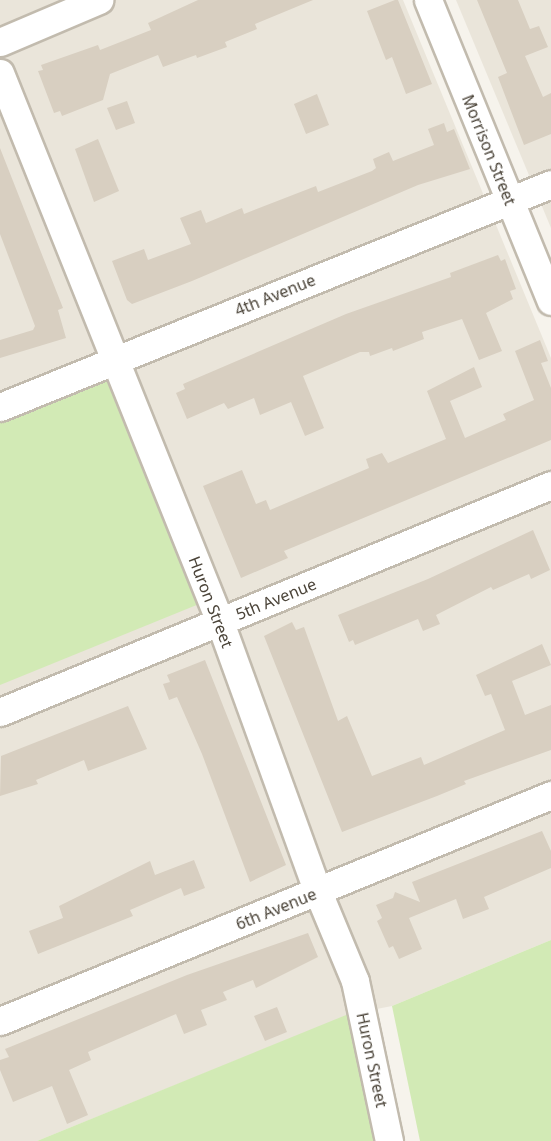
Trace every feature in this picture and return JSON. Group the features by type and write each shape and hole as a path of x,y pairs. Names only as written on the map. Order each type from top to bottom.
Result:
{"street":[{"path":"0,42 99,0"},
{"name":"Morrison Street","path":"428,0 551,301"},
{"name":"Huron Street","path":"0,73 220,622 318,892 355,981 389,1141"},
{"name":"4th Avenue","path":"0,407 551,184"},
{"name":"5th Avenue","path":"0,712 551,485"},
{"name":"6th Avenue","path":"0,1021 551,795"}],"shaded area":[{"path":"0,0 403,0 551,358 551,940 392,1006 351,1014 37,1141 0,1141"},
{"path":"456,0 551,0 551,228"}],"green space":[{"path":"112,377 204,602 0,685 0,423"},
{"path":"551,940 551,1141 420,1141 392,1006"},
{"path":"351,1013 378,1141 37,1141"}],"building":[{"path":"198,0 313,0 255,24 257,29 225,42 227,47 197,58 196,55 163,67 158,55 110,74 103,100 62,116 60,111 54,113 38,71 43,70 41,65 98,45 100,50 151,30 148,23"},
{"path":"398,0 432,84 406,94 392,57 386,60 367,11"},
{"path":"477,0 518,0 530,29 539,26 548,47 525,56 543,97 551,93 551,134 524,145 498,77 507,73"},
{"path":"317,94 329,125 306,134 294,104"},
{"path":"127,101 135,123 116,130 107,108"},
{"path":"444,123 447,132 454,129 470,169 418,185 192,281 132,304 127,300 112,261 144,249 148,260 191,244 180,218 201,210 206,223 242,208 244,214 316,186 318,192 372,171 376,168 373,159 389,152 393,161 434,145 428,129"},
{"path":"98,139 119,191 94,202 75,149"},
{"path":"0,148 63,308 58,310 66,338 0,358 0,340 33,330 35,326 0,234"},
{"path":"498,255 501,261 505,259 516,289 510,291 513,299 486,313 502,351 479,360 462,319 422,332 424,339 393,351 392,348 370,356 369,352 360,352 303,376 324,428 305,436 291,402 260,415 254,398 228,409 224,403 187,419 176,393 185,389 183,384 346,314 451,277 450,273"},
{"path":"540,340 548,361 541,363 551,388 551,440 284,551 288,558 241,578 203,486 242,470 256,504 266,500 270,510 369,468 366,459 382,453 388,463 446,439 427,391 474,367 482,387 450,401 465,438 506,420 503,414 534,400 515,351"},
{"path":"533,530 550,570 531,579 529,574 493,590 491,587 436,615 440,624 423,631 418,619 355,645 353,640 349,642 338,615 428,579"},
{"path":"292,622 296,630 304,627 338,721 347,716 372,776 421,757 424,765 505,730 491,694 485,696 476,675 542,644 551,665 512,681 525,715 551,705 551,750 464,781 466,784 342,832 264,636"},
{"path":"205,660 286,865 250,882 202,754 177,697 169,700 163,684 170,682 167,675"},
{"path":"128,706 147,749 88,771 84,760 36,780 38,784 0,796 1,756"},
{"path":"542,831 551,851 551,868 484,897 489,909 463,919 456,899 409,918 422,949 399,959 393,946 389,948 377,921 382,918 376,905 393,898 395,892 420,902 412,882"},
{"path":"194,860 205,888 184,896 181,888 130,910 133,916 38,954 29,931 63,918 59,906 150,861 155,875"},
{"path":"308,933 318,957 256,988 253,980 223,992 227,1000 201,1010 207,1025 184,1034 176,1014 88,1052 91,1060 69,1070 88,1115 67,1124 52,1086 13,1102 0,1070 0,1060 9,1057 5,1049 187,975"},
{"path":"277,1007 287,1032 265,1041 254,1016"}]}
